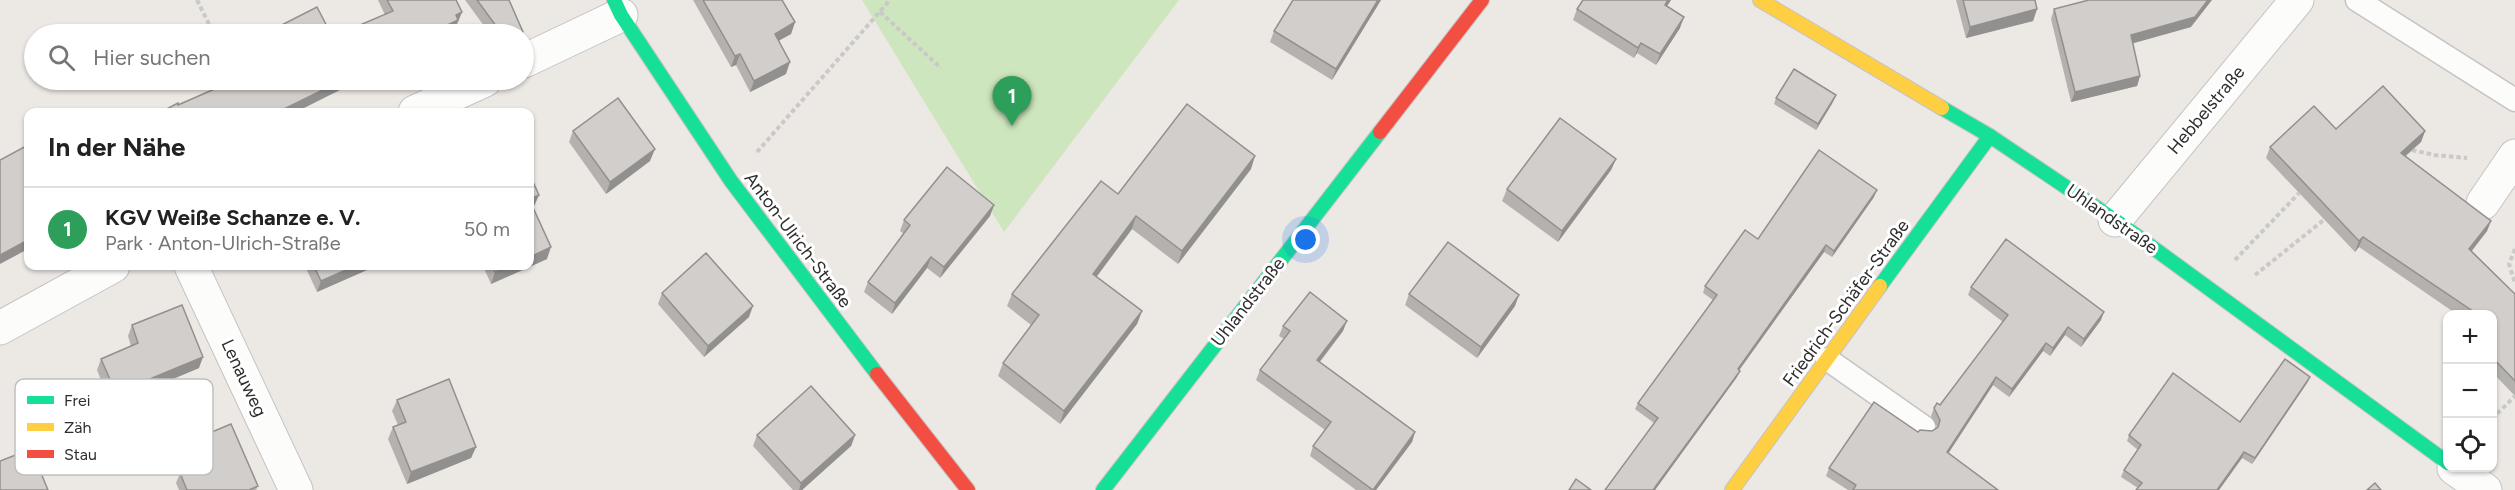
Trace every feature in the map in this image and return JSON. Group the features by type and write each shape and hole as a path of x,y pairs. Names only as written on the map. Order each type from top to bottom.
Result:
{"street":[{"name":"Uhlandstraße","path":"1103,490 1482,0"},
{"name":"Uhlandstraße","path":"1760,0 1990,136 2115,220 2443,459"},
{"name":"Hebbelstraße","path":"2115,220 2297,0"},
{"path":"534,55 617,8"},
{"name":"Anton-Ulrich-Straße","path":"617,8 731,182 968,490"},
{"path":"424,108 463,90"},
{"name":"Friedrich-Schäfer-Straße","path":"1732,490 1990,136"},
{"path":"2482,202 2515,156"},
{"path":"0,328 106,270"},
{"name":"Lenauweg","path":"193,270 296,490"},
{"path":"2460,472 2485,490"}],"lane":[{"path":"2357,0 2515,100"},
{"path":"1827,359 1924,427"}],"path":[{"path":"196,0 209,24"},
{"path":"731,182 890,0"},
{"path":"880,12 941,68"},
{"path":"2412,150 2464,160 2479,149 2515,156"},
{"path":"2230,265 2299,193"},
{"path":"2248,280 2325,219"},
{"path":"2515,249 2509,264 2515,283"},
{"path":"2494,418 2515,396"}],"green space":[{"path":"862,0 1179,0 1004,232"}],"building":[{"path":"387,0 456,0 462,12 456,15 458,20 450,24 362,24 393,11"},
{"path":"477,0 509,0 520,24 495,24"},
{"path":"703,0 782,0 795,22 775,34 790,62 754,81 740,54 735,56"},
{"path":"1293,0 1378,0 1336,69 1274,31"},
{"path":"1583,0 1668,0 1665,5 1684,17 1660,54 1641,43 1638,48 1577,9"},
{"path":"1963,0 2035,0 2037,9 1970,27"},
{"path":"2089,0 2208,0 2195,17 2131,35 2140,76 2075,92 2054,9"},
{"path":"317,7 326,24 284,24"},
{"path":"1794,69 1836,95 1818,124 1776,98"},
{"path":"2383,86 2425,131 2401,153 2491,221 2469,249 2515,294 2515,381 2497,362 2497,310 2471,310 2363,237 2359,241 2270,147 2314,106 2336,129"},
{"path":"212,90 323,90 286,108 169,108 178,103 178,105"},
{"path":"618,98 655,149 610,182 573,131"},
{"path":"1187,104 1255,156 1182,251 1136,216 1093,274 1142,311 1064,411 1003,363 1039,315 1012,294 1101,181 1118,194"},
{"path":"1560,118 1616,159 1562,231 1507,189"},
{"path":"24,147 24,242 0,255 0,160"},
{"path":"1819,150 1877,190 1834,251 1826,245 1738,369 1740,371 1653,490 1605,490 1658,418 1638,403 1717,295 1705,286 1745,230 1758,239"},
{"path":"947,167 994,205 944,267 931,257 895,303 868,282 910,225 904,220"},
{"path":"534,184 539,195 534,197"},
{"path":"534,210 551,247 534,255"},
{"path":"2006,239 2104,312 2084,339 2068,327 2053,348 2046,343 2012,389 1996,377 1947,452 1998,490 1853,490 1856,485 1829,468 1874,402 1918,432 1920,430 1932,431 1938,427 1940,420 1934,408 1937,403 1940,405 2008,315 1971,287"},
{"path":"1448,242 1519,295 1481,347 1409,294"},
{"path":"706,253 753,306 708,346 662,293"},
{"path":"316,270 346,270 321,281"},
{"path":"1310,292 1347,321 1317,360 1415,432 1373,490 1313,446 1331,422 1260,370 1290,331 1283,326"},
{"path":"182,305 203,357 150,379 110,379 101,359 138,343 132,325"},
{"path":"2285,359 2310,377 2255,458 2244,452 2217,490 2136,490 2142,483 2124,470 2141,445 2129,435 2173,373 2240,422"},
{"path":"449,379 476,447 411,472 393,427 406,422 397,400"},
{"path":"811,386 855,435 801,483 757,435"},
{"path":"231,424 258,486 249,490 187,490 181,475 213,475 213,432"},
{"path":"15,455 15,475 42,475 48,490 0,490 0,461"},
{"path":"1576,479 1591,490 1569,490"},
{"path":"2375,483 2381,490 2367,490"}],"traffic: fast":[{"path":"614,0 621,15 731,181 877,374"},
{"path":"1942,108 1990,136 2115,220 2443,459"},
{"path":"1103,490 1380,132"},
{"path":"1880,286 1990,136"}],"traffic: slow":[{"path":"1760,0 1942,108"},
{"path":"1732,490 1880,286"}],"traffic: jam":[{"path":"1380,132 1482,0"},
{"path":"877,374 968,490"}],"place":[{"name":"KGV Weiße Schanze e. V.","path":"1012,126"}]}
